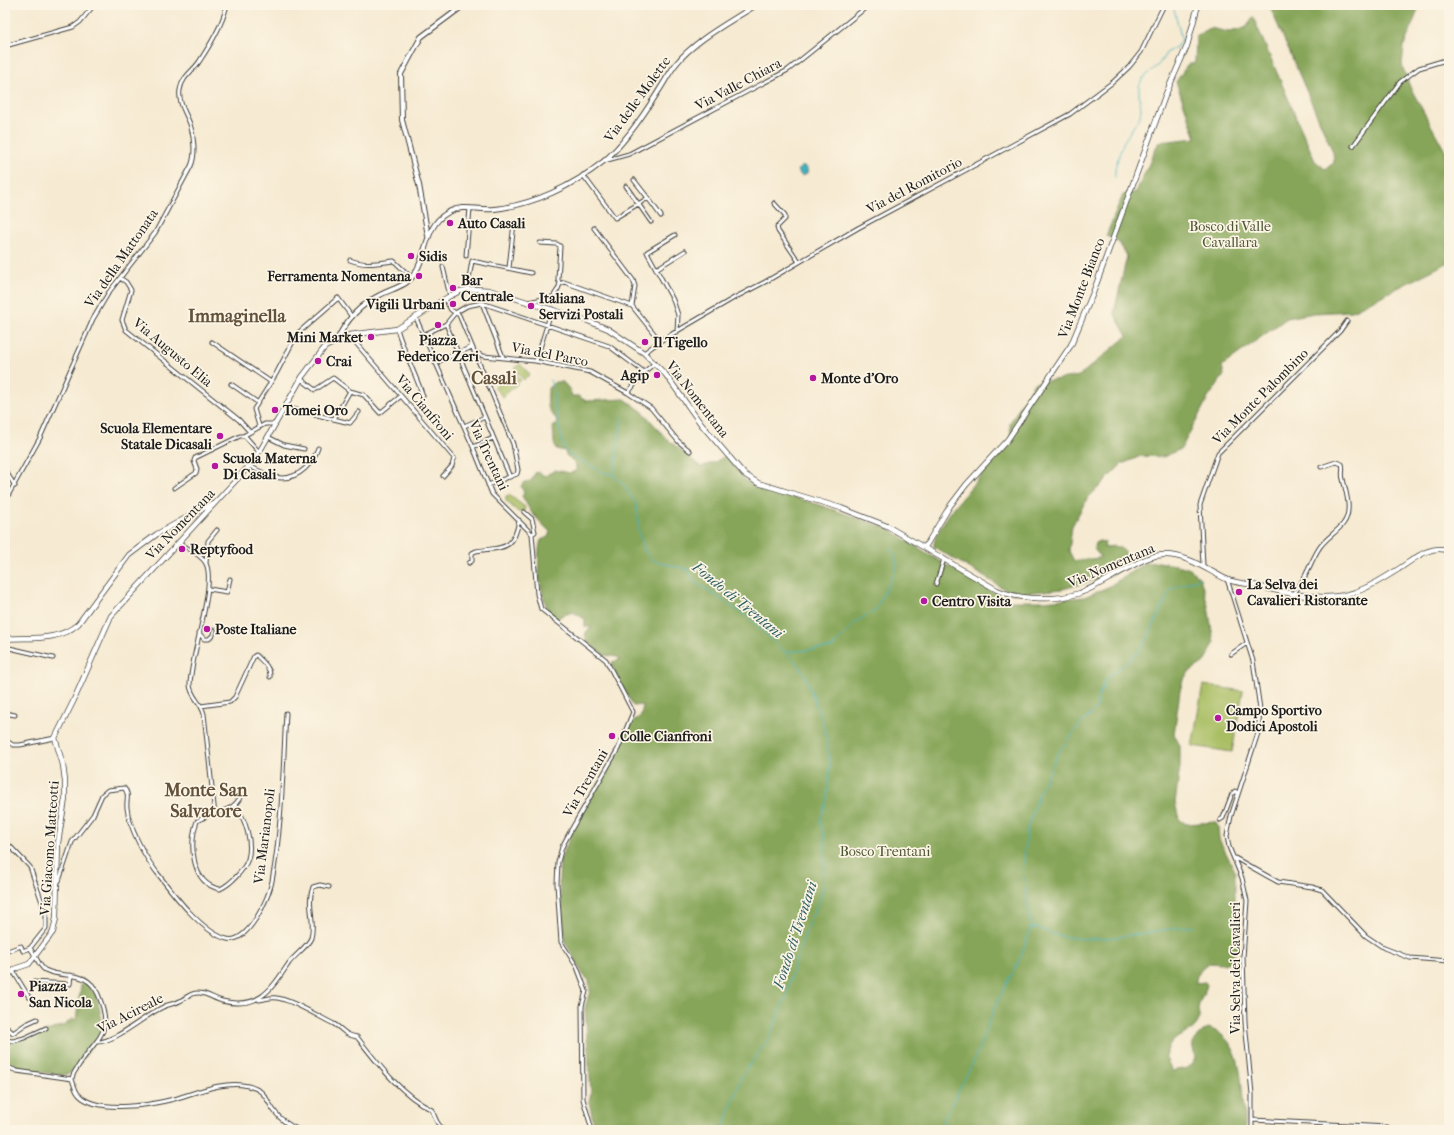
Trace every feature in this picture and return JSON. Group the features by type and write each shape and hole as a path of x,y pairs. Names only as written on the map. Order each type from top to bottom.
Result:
{"main road":[{"name":"Via Monte Bianco","path":"925,547 950,506 966,485 1008,439 1072,345 1165,96 1187,46 1198,5"},
{"name":"Via Nomentana","path":"55,738 73,702 111,616 249,466 259,452 301,379 320,351 325,346 350,335 396,329 450,296 467,290 489,290 552,309 608,329 644,353 655,363 669,379 701,424 748,478 758,483 841,508 877,522 925,547 997,590 1023,598 1070,596 1138,562 1159,555 1176,556 1203,566 1227,580 1294,593 1327,597 1348,594 1391,574 1419,555 1440,549 1449,551"},
{"path":"5,638 50,638 73,629 119,567 134,551 157,534 197,513 219,499"},
{"name":"Via Giacomo Matteotti","path":"5,976 30,964 53,932 56,918 58,843 65,799 65,781 63,765 55,738"}],"street":[{"path":"5,46 73,27 80,22 94,5"},
{"name":"Via della Mattonata","path":"5,500 15,486 40,438 86,332 109,292 155,233 192,165 192,133 182,107 181,88 184,79 199,62 220,27 227,5"},
{"path":"428,236 420,190 402,118 401,74 421,36 464,5"},
{"name":"Via delle Molette","path":"412,278 419,264 428,236 438,220 445,214 459,207 496,209 528,202 558,190 604,161 628,134 650,105 672,68 684,56 756,5"},
{"name":"Via Valle Chiara","path":"604,161 629,154 779,75 870,5"},
{"name":"Via del Romitorio","path":"644,353 660,341 729,300 765,282 845,235 1055,123 1095,97 1121,75 1141,52 1164,5"},
{"path":"1353,146 1388,96 1403,79 1422,67 1449,59"},
{"path":"583,175 614,217 648,198"},
{"path":"634,180 661,216"},
{"path":"626,186 650,222"},
{"path":"774,203 785,215 785,219 778,226 778,231 799,262"},
{"path":"466,256 470,208"},
{"path":"509,268 514,223"},
{"path":"594,228 634,282 632,306"},
{"path":"675,235 647,252 673,300 678,315 677,332"},
{"path":"845,235 847,239"},
{"path":"527,302 553,297 560,284 558,280 560,246 557,244 540,243"},
{"path":"656,269 686,251"},
{"path":"337,340 345,324 362,306 379,295 402,286 412,278 394,261 360,264 350,260"},
{"path":"467,290 472,261 531,273"},
{"path":"443,267 450,296"},
{"name":"Via Augusto Elia","path":"120,278 126,282 131,290 122,320 125,329 239,420 250,432"},
{"path":"560,284 564,282 632,306 660,341"},
{"path":"259,426 254,412 257,402 271,382 297,334 338,298 352,317"},
{"path":"445,299 451,310 459,315 513,444 518,470 517,474 488,485"},
{"path":"482,303 502,357"},
{"path":"423,335 446,324 455,313 467,306 482,303 609,346 644,372"},
{"path":"536,361 552,309"},
{"name":"Via Trentani","path":"416,318 464,426 492,494 532,534 537,594 541,609 606,660 633,712 618,749 570,830 562,847 558,862 560,942 577,968 586,991 582,1006 583,1099 592,1130"},
{"name":"Via Monte Palombino","path":"1203,566 1200,505 1218,453 1340,332 1347,321"},
{"path":"446,324 510,477"},
{"path":"396,329 405,356 412,367 424,396"},
{"name":"Via Cianfroni","path":"350,335 454,458 452,466 443,476"},
{"path":"212,342 271,382"},
{"path":"435,363 472,347"},
{"name":"Via del Parco","path":"474,352 483,356 536,361 590,372 628,393 651,408 678,441 690,451"},
{"path":"628,393 644,372 655,363"},
{"path":"301,379 315,390 332,378 350,391 364,395 380,413 401,396"},
{"path":"231,384 257,402"},
{"path":"334,419 350,391"},
{"path":"284,407 334,419 347,424 350,423 359,412"},
{"path":"464,426 485,417"},
{"path":"174,488 196,473 197,469 194,461 196,458 244,436 259,426 275,424"},
{"path":"244,436 259,452"},
{"path":"268,436 284,445 304,449"},
{"path":"473,447 493,438"},
{"path":"249,466 280,478 289,477 300,473 309,465 316,455 318,448"},
{"path":"1294,593 1301,584 1319,547 1343,524 1347,515 1348,497 1342,478 1342,464 1336,462 1321,467"},
{"path":"5,470 15,486"},
{"path":"524,512 532,519 535,532 532,534"},
{"path":"469,563 472,561 472,554 476,551 504,548 510,545 514,540 519,520"},
{"path":"215,814 202,706 191,694 190,683 199,631 209,589 208,569 206,563 208,541 217,530"},
{"path":"178,542 206,563"},
{"path":"936,584 944,558"},
{"path":"209,589 227,592 230,579"},
{"name":"Via Selva dei Cavalieri","path":"1227,580 1254,668 1259,706 1259,724 1229,822 1227,836 1233,857 1242,878 1247,901 1243,957 1244,1022 1252,1094 1252,1130"},
{"path":"199,631 201,637 209,639 213,635 214,630"},
{"path":"1231,654 1247,643"},
{"path":"5,647 52,658"},
{"path":"202,706 230,702 235,697 254,656 256,655 271,672 270,677"},
{"name":"Via Marianopoli","path":"57,884 72,842 92,815 102,795 108,790 124,788 128,795 127,808 138,842 149,862 190,914 226,938 234,939 247,930 265,903 272,883 276,854 286,712"},
{"path":"5,713 15,715"},
{"path":"5,740 13,745 20,745 55,738"},
{"path":"235,805 244,821 247,831 248,859 234,878 220,889 213,888 198,872 193,853 194,831 197,821 229,810 241,798 243,790"},
{"path":"1220,820 1223,818 1232,794 1235,791 1238,793"},
{"path":"5,841 30,867 46,914 46,928 30,948 23,951 21,946 5,952"},
{"path":"1233,857 1278,882 1322,890 1366,936 1387,950 1410,958 1449,961"},
{"path":"257,1000 265,995 295,954 307,944 311,938 310,895 313,887 320,885 329,886"},
{"path":"30,948 36,955 40,967 45,970 84,978 94,986 102,1004 105,1023 104,1033 81,1062 72,1079 76,1090 81,1097 104,1106 117,1107 170,1100 210,1088 239,1085 248,1086 265,1095 277,1115 286,1123 299,1130"},
{"path":"13,971 29,997"},
{"path":"33,982 44,983 47,981 70,984 71,975"},
{"name":"Via Acireale","path":"96,1042 101,1042 123,1032 164,1006 179,1002 195,993 201,993 220,1001 234,1003 277,998 316,1014 326,1022 334,1024 347,1036 358,1037 387,1074 417,1103 432,1110 435,1119 441,1128 445,1130"},
{"path":"5,1026 13,1033 26,1024 37,1019"},
{"path":"5,1040 24,1038 46,1028"},
{"path":"5,1066 17,1071 72,1079"},
{"path":"1252,1120 1387,1127 1392,1130"},
{"path":"1325,1124 1325,1130"}],"green space":[{"name":"Bosco di Valle Cavallara","path":"1271,5 1420,5 1404,46 1402,65 1410,87 1449,158 1449,262 1352,311 1314,313 1287,318 1222,366 1224,375 1208,398 1181,449 1163,457 1141,456 1122,464 1087,499 1072,526 1069,551 1074,561 1099,558 1100,556 1094,549 1095,543 1099,541 1105,542 1104,548 1112,546 1118,547 1124,551 1129,558 1126,564 1112,575 1063,589 1013,594 934,547 936,537 942,524 953,509 978,478 1011,443 1010,423 1034,383 1079,376 1127,336 1114,313 1127,256 1118,241 1106,236 1123,195 1136,192 1159,142 1196,138 1176,82 1188,64 1195,62 1196,36 1210,28 1229,32 1245,28 1253,17 1315,161 1325,169 1334,163 1333,152 1270,7"},
{"path":"520,364 530,374 524,380 514,369"},
{"path":"511,370 521,380 503,397 494,387"},
{"name":"Bosco Trentani","path":"555,382 563,382 570,390 572,396 578,396 586,401 625,399 643,412 666,438 701,467 715,462 725,456 746,481 752,485 820,505 889,529 941,562 1009,601 1043,601 1084,597 1108,587 1145,563 1159,562 1181,566 1190,569 1200,578 1208,606 1214,643 1206,661 1189,672 1183,680 1180,691 1174,734 1180,746 1180,767 1175,803 1179,819 1186,824 1215,822 1218,826 1219,839 1235,871 1235,905 1241,929 1238,949 1229,962 1223,964 1209,963 1198,974 1196,983 1205,982 1207,985 1198,1009 1198,1022 1193,1029 1172,1043 1165,1056 1172,1071 1187,1068 1195,1059 1192,1042 1202,1032 1208,1028 1226,1039 1232,1047 1239,1067 1245,1115 1244,1130 595,1130 589,1101 591,1093 585,1008 590,991 589,980 584,976 565,942 559,881 560,860 579,817 604,775 608,774 607,770 632,722 641,716 643,705 633,706 618,678 612,662 619,660 618,657 604,655 588,643 585,637 586,632 592,627 585,627 585,619 573,612 561,616 556,620 546,605 543,594 540,582 539,548 541,540 548,537 550,532 531,512 522,496 524,493 521,486 524,482 531,481 535,473 538,472 545,476 555,470 570,473 576,471 576,465 566,455 565,451 556,449 554,443 553,426 557,424 556,418 552,415 549,408 548,388"},
{"path":"509,495 525,507 524,512 518,512 506,501 506,496"},
{"name":"Campo Sportivo Dodici Apostoli","path":"1203,685 1243,691 1232,752 1192,746"},
{"path":"82,978 96,994 104,1029 75,1071 63,1075 20,1069 5,1058 5,1045 65,1025 72,1019 76,1020"}],"water":[{"path":"801,167 805,167 807,171 805,175 801,175 799,173 799,169"}],"waterway":[{"path":"1115,177 1115,168 1123,143 1140,116 1141,108 1139,86 1143,78 1159,64 1167,52 1178,46 1182,41 1174,9 1176,5"},
{"name":"Fondo di Trentani","path":"550,380 554,392 554,404 564,449 572,456 604,473 614,475 623,484 636,504 639,525 638,530 645,551 650,558 657,562 687,569 695,582 746,616 798,664 805,675 825,729 830,763 827,800 820,821 825,839 824,885 792,972 787,995 769,1038 742,1076 723,1130"},
{"path":"614,475 622,416"},
{"path":"786,652 832,648 857,621 875,611 897,567 894,553 891,548"},
{"path":"1031,929 1023,872 1027,829 1040,791 1058,753 1076,729 1097,708 1097,699 1107,677 1129,661 1144,645 1171,589 1200,578"},
{"path":"938,1130 973,1063 996,1004 1018,963 1031,929 1037,927 1065,937 1096,939 1194,926"}],"place":[{"name":"Auto Casali","path":"450,223"},
{"name":"Sidis","path":"411,256"},
{"name":"Ferramenta Nomentana","path":"419,276"},
{"name":"Bar Centrale","path":"453,288"},
{"name":"Vigili Urbani","path":"453,304"},
{"name":"Italiana Servizi Postali","path":"531,306"},
{"name":"Piazza Federico Zeri","path":"438,325"},
{"name":"Mini Market","path":"371,337"},
{"name":"Il Tigello","path":"645,342"},
{"name":"Crai","path":"318,361"},
{"name":"Agip","path":"657,375"},
{"name":"Monte d'Oro","path":"813,378"},
{"name":"Tomei Oro","path":"275,410"},
{"name":"Scuola Elementare Statale Dicasali","path":"220,436"},
{"name":"Scuola Materna Di Casali","path":"215,466"},
{"name":"Reptyfood","path":"182,549"},
{"name":"La Selva dei Cavalieri Ristorante","path":"1239,592"},
{"name":"Centro Visita","path":"924,601"},
{"name":"Poste Italiane","path":"207,629"},
{"name":"Campo Sportivo Dodici Apostoli","path":"1218,718"},
{"name":"Colle Cianfroni","path":"612,736"},
{"name":"Piazza San Nicola","path":"21,994"}],"district":[{"name":"Immaginella","path":"237,316"},
{"name":"Casali","path":"494,378"},
{"name":"Monte San Salvatore","path":"206,800"}]}
